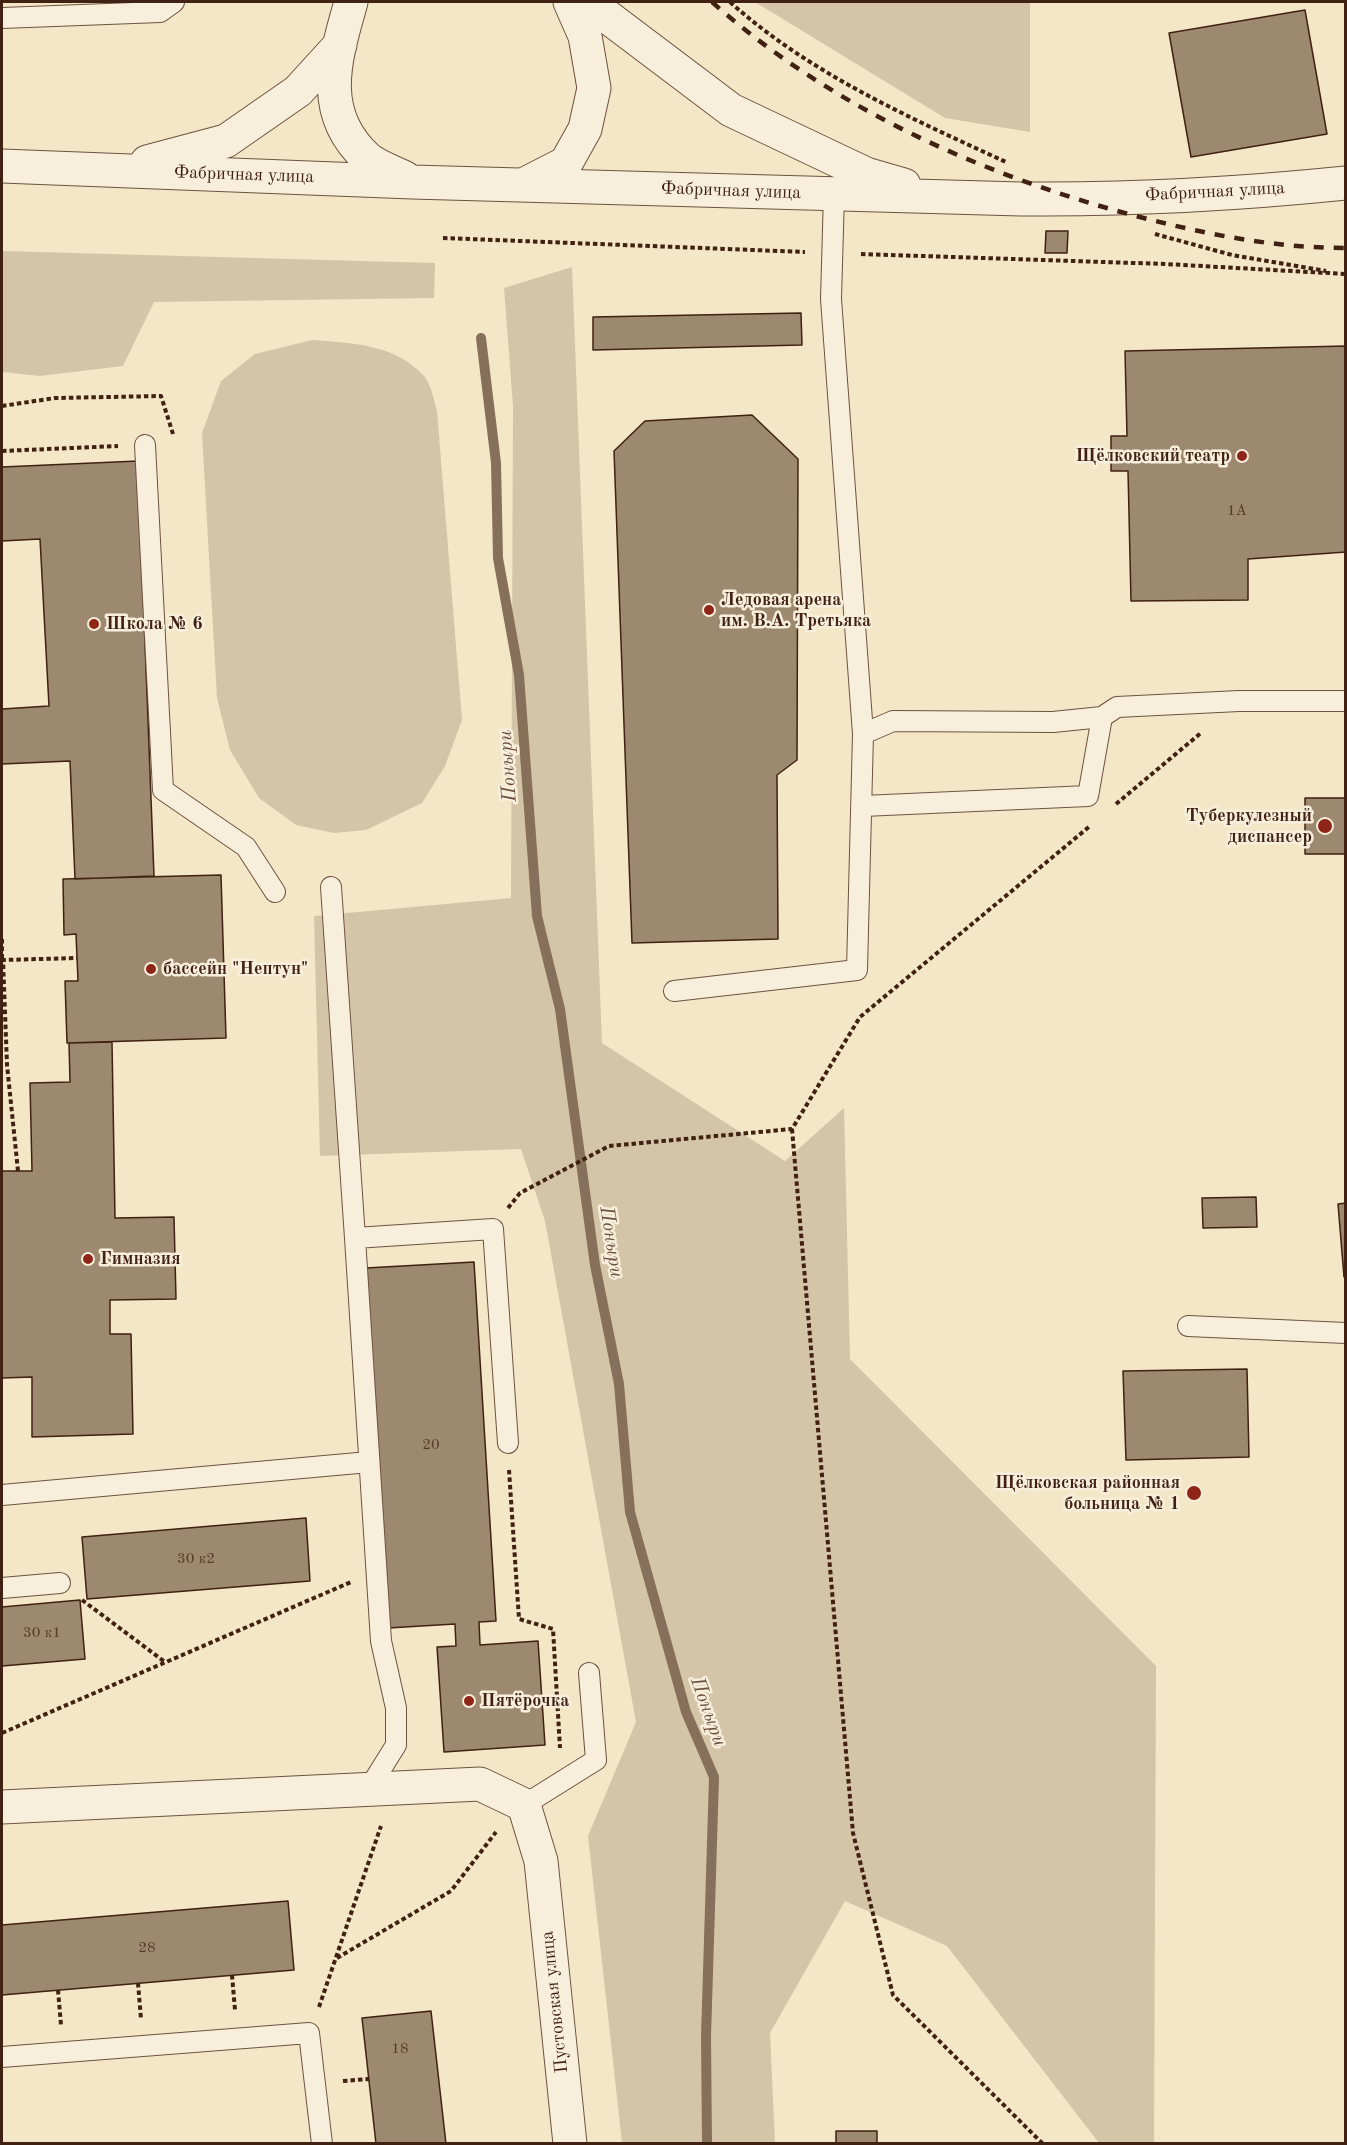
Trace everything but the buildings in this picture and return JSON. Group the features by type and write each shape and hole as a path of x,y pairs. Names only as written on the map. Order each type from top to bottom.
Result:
{"street":[{"name":"Фабричная улица","path":"351,2 340,45 333,91 342,128 369,160 412,182"},
{"name":"Фабричная улица","path":"522,185 566,163 585,129 594,88 585,36 570,2"},
{"name":"Фабричная улица","path":"588,2 731,110 866,174 940,197"},
{"name":"Фабричная улица","path":"113,170 226,141 298,91 340,45"},
{"name":"Фабричная улица","path":"2,166 412,182 1076,199 1279,190 1346,183"},
{"path":"2,1807 480,1784 524,1805"},
{"name":"Пустовская улица","path":"524,1805 541,1861 570,2144"}],"lane":[{"path":"2,18 160,12 174,2"},
{"path":"674,991 856,970 863,806 863,734 831,299 834,194"},
{"path":"145,445 163,790 246,847 275,892"},
{"path":"863,734 893,721 1053,722 1102,717 1117,707 1239,701 1346,701"},
{"path":"863,806 1088,796 1102,717"},
{"path":"332,887 381,1641 396,1708 396,1745 368,1790"},
{"path":"355,1238 494,1229 508,1443"},
{"path":"1188,1326 1346,1332"},
{"path":"2,1495 369,1462"},
{"path":"2,1588 60,1583"},
{"path":"524,1805 596,1760 589,1673"},
{"path":"2,2057 309,2033 322,2144"}],"path":[{"path":"730,2 753,22 854,89 1010,164"},
{"path":"1147,232 1232,255 1345,274"},
{"path":"443,238 1166,264 1345,274"},
{"path":"2,406 55,398 161,396 176,443 2,451"},
{"path":"1113,807 1239,701"},
{"path":"1042,2144 893,1995 864,1879 853,1833 792,1129 860,1017 1094,822"},
{"path":"2,939 4,1066 18,1171"},
{"path":"2,960 77,958"},
{"path":"494,1229 520,1193 609,1146 792,1129"},
{"path":"508,1443 519,1619 553,1629 562,1746 555,1756"},
{"path":"2,1733 376,1571"},
{"path":"60,1583 165,1662"},
{"path":"337,1958 451,1891 505,1820 524,1805"},
{"path":"309,2033 337,1958 381,1826"},
{"path":"369,1827 392,1826"},
{"path":"232,1975 237,2039"},
{"path":"138,1983 143,2046"}],"shaded area":[{"path":"755,2 1030,2 1030,132 945,118"},
{"path":"2,251 435,263 434,298 154,302 123,366 40,376 2,372"},
{"path":"572,267 602,1043 785,1161 844,1108 850,1359 1156,1666 1154,2143 1099,2143 947,1946 845,1901 770,2033 775,2143 622,2143 588,1836 636,1722 545,1221 521,1149 320,1156 314,916 511,898 513,406 504,288"},
{"path":"312,340 357,344 386,351 413,365 424,376 430,388 437,411 462,720 445,766 422,803 366,830 334,833 296,825 259,798 230,750 217,698 202,433 221,381 255,354"}],"waterway":[{"name":"Поныри","path":"481,338 496,463 498,558 519,675 537,916 560,1009 595,1265 619,1384 630,1512 686,1712 714,1777 706,2037 707,2144"}],"railway":[{"path":"712,2 757,39 853,103 957,155 1011,176 1121,212 1204,232 1260,242 1346,248"}],"place":[{"name":"Щёлковский театр","path":"1242,456"},
{"name":"Ледовая арена им. В.А. Третьяка","path":"709,610"},
{"name":"Школа № 6","path":"94,624"},
{"name":"Туберкулезный диспансер","path":"1325,826"},
{"name":"бассейн \"Нептун\"","path":"151,969"},
{"name":"Гимназия","path":"88,1259"},
{"name":"Щёлковская районная больница № 1","path":"1194,1493"},
{"name":"Пятёрочка","path":"469,1701"}]}
